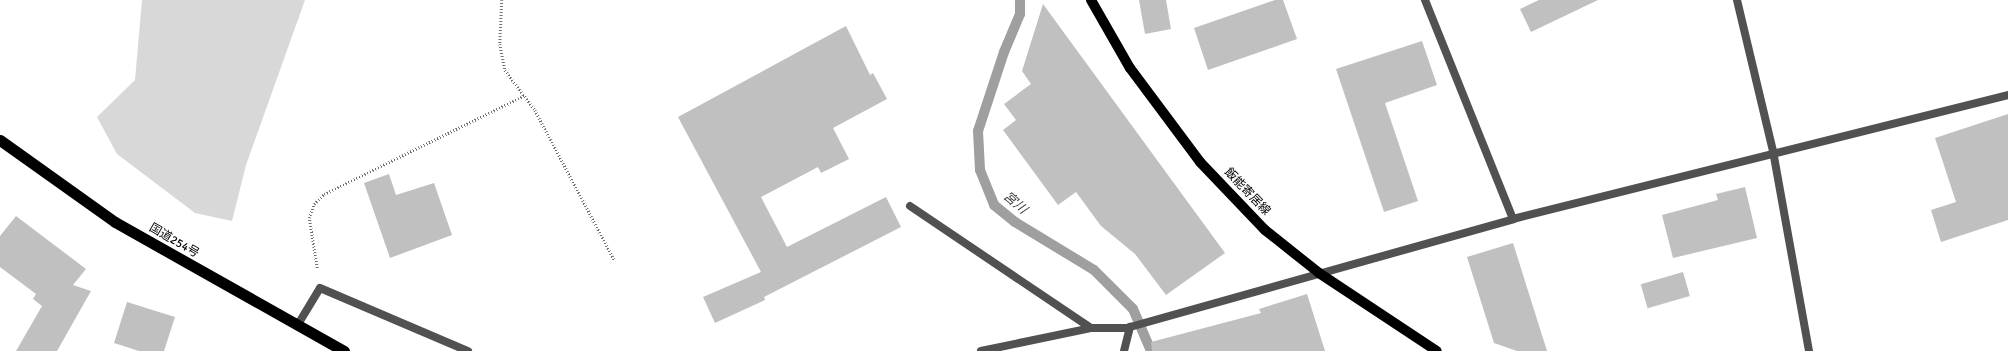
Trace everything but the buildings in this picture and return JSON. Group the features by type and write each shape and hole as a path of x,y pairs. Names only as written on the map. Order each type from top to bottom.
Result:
{"highway":[{"name":"国道254号","path":"0,140 115,222 297,326 344,351"}],"main road":[{"name":"飯能寄居線","path":"1091,0 1130,68 1200,162 1265,230 1319,273 1437,351"}],"street":[{"path":"1426,0 1513,219"},
{"path":"1736,0 1773,151 1809,351"},
{"path":"981,351 1091,328 1129,327 1513,219 1773,151 2008,95"},
{"path":"910,206 1091,328"},
{"path":"297,326 320,288 468,351"},
{"path":"1124,351 1129,327"}],"path":[{"path":"502,0 500,44 505,70 525,95 615,261"},
{"path":"320,288 309,218 314,204 324,194 525,95"}],"shaded area":[{"path":"142,0 305,0 246,165 232,221 195,213 117,154 97,117 135,80"}],"waterway":[{"name":"宮川","path":"1020,0 1020,14 1004,52 978,131 980,170 994,205 1015,222 1094,270 1133,309 1151,351"}]}
